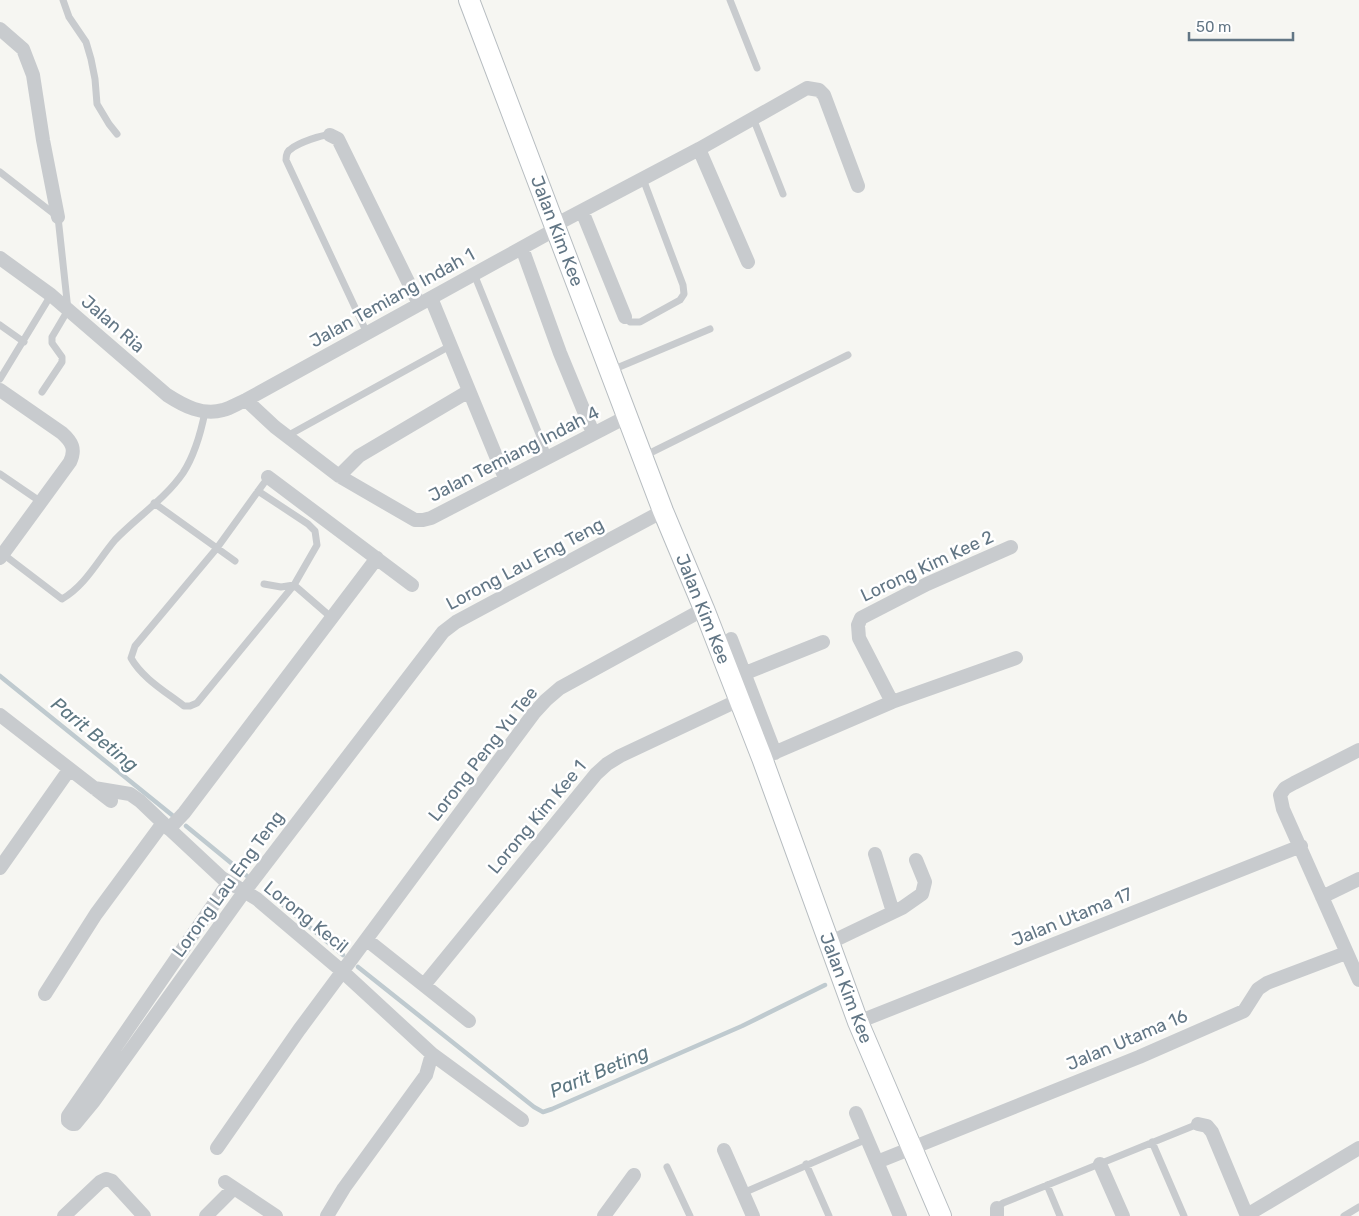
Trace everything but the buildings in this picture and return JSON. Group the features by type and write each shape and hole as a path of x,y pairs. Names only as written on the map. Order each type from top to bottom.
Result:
{"street":[{"name":"Jalan Kim Kee","path":"469,0 663,511 704,609 738,676 739,700 768,756 829,943 858,1022 941,1216"},
{"path":"0,29 22,48 33,75 58,217"},
{"name":"Jalan Temiang Indah 1","path":"205,412 223,410 246,400 522,248 582,211 699,149 807,88 819,90 824,95 858,186"},
{"path":"330,135 338,139 450,346 505,478"},
{"path":"699,149 748,262"},
{"path":"582,211 625,316"},
{"path":"522,248 560,353 593,433"},
{"name":"Jalan Ria","path":"0,258 51,295 167,395 186,407 205,412"},
{"path":"0,390 62,433 70,440 74,450 70,462 1,555"},
{"path":"339,476 359,456 469,392"},
{"name":"Jalan Temiang Indah 4","path":"246,400 275,427 339,476 415,520 423,520 463,501 628,416"},
{"path":"266,480 412,585"},
{"name":"Lorong Lau Eng Teng","path":"229,882 68,1116 68,1121 72,1124 75,1124 94,1102 251,883 442,632 456,622 663,511"},
{"name":"Lorong Kim Kee 2","path":"892,702 860,638 858,624 861,618 927,584 1011,547"},
{"path":"45,994 96,914 173,822 377,558"},
{"name":"Lorong Peng Yu Tee","path":"218,1148 299,1030 546,700 560,688 704,609"},
{"path":"731,640 738,676 768,756 892,702 1016,658"},
{"path":"738,676 823,642"},
{"name":"Lorong Kim Kee 1","path":"424,985 596,774 620,756 739,700"},
{"path":"0,715 111,801"},
{"path":"1359,750 1285,788 1280,795 1283,809 1359,980"},
{"path":"0,868 69,770"},
{"name":"Lorong Kecil","path":"93,788 130,794 173,822 222,878 229,882 251,883 257,899 350,962 432,1054 522,1120"},
{"name":"Jalan Utama 17","path":"858,1022 1301,846"},
{"path":"875,854 892,912"},
{"path":"829,943 902,908 922,894 925,882 916,860"},
{"path":"1322,897 1359,880"},
{"path":"367,940 469,1021"},
{"name":"Jalan Utama 16","path":"877,1162 1146,1054 1222,1021 1244,1011 1258,989 1267,983 1346,953"},
{"path":"327,1216 344,1188 426,1075 432,1054"},
{"path":"856,1113 900,1216"},
{"path":"1198,1124 1207,1126 1212,1132 1247,1216 1359,1148"},
{"path":"724,1150 753,1216"},
{"path":"1100,1164 1123,1216"},
{"path":"607,1215 634,1175"},
{"path":"69,1214 100,1182 106,1179 112,1181 144,1216"},
{"path":"206,1216 229,1185 276,1216"}],"lane":[{"path":"63,0 69,17 86,42 95,79 97,104 117,134"},
{"path":"730,0 757,68"},
{"path":"753,118 783,194"},
{"path":"330,135 323,134 291,149 286,154 286,160 367,333"},
{"path":"0,172 58,217 68,310 52,337 52,342 62,357 62,362 42,392"},
{"path":"625,316 630,322 640,322 680,300 684,294 683,285 643,179"},
{"path":"474,274 548,456"},
{"path":"0,379 51,295"},
{"path":"0,325 24,342"},
{"path":"610,371 710,329"},
{"path":"287,436 450,346"},
{"path":"643,456 848,355"},
{"path":"1,555 62,599 71,593 90,574 114,541 166,494 183,472 202,427 205,412"},
{"path":"0,474 41,502"},
{"path":"258,491 308,524 315,531 317,544 294,585 196,703 184,706 136,666 131,658 135,646 216,548 266,480"},
{"path":"154,503 235,561"},
{"path":"264,584 282,587 294,585"},
{"path":"294,585 332,618"},
{"path":"997,1212 1003,1203 1198,1124"},
{"path":"743,1193 806,1164 868,1139"},
{"path":"1152,1142 1184,1216"},
{"path":"806,1164 829,1216"},
{"path":"668,1166 690,1216"},
{"path":"1047,1185 1060,1216"},
{"path":"1344,1216 1359,1207"}],"waterway":[{"name":"Parit Beting","path":"0,676 172,815"},
{"name":"Parit Beting","path":"186,826 247,876"},
{"name":"Parit Beting","path":"265,890 343,955"},
{"name":"Parit Beting","path":"358,967 534,1107 543,1112 742,1026 825,985"}]}
